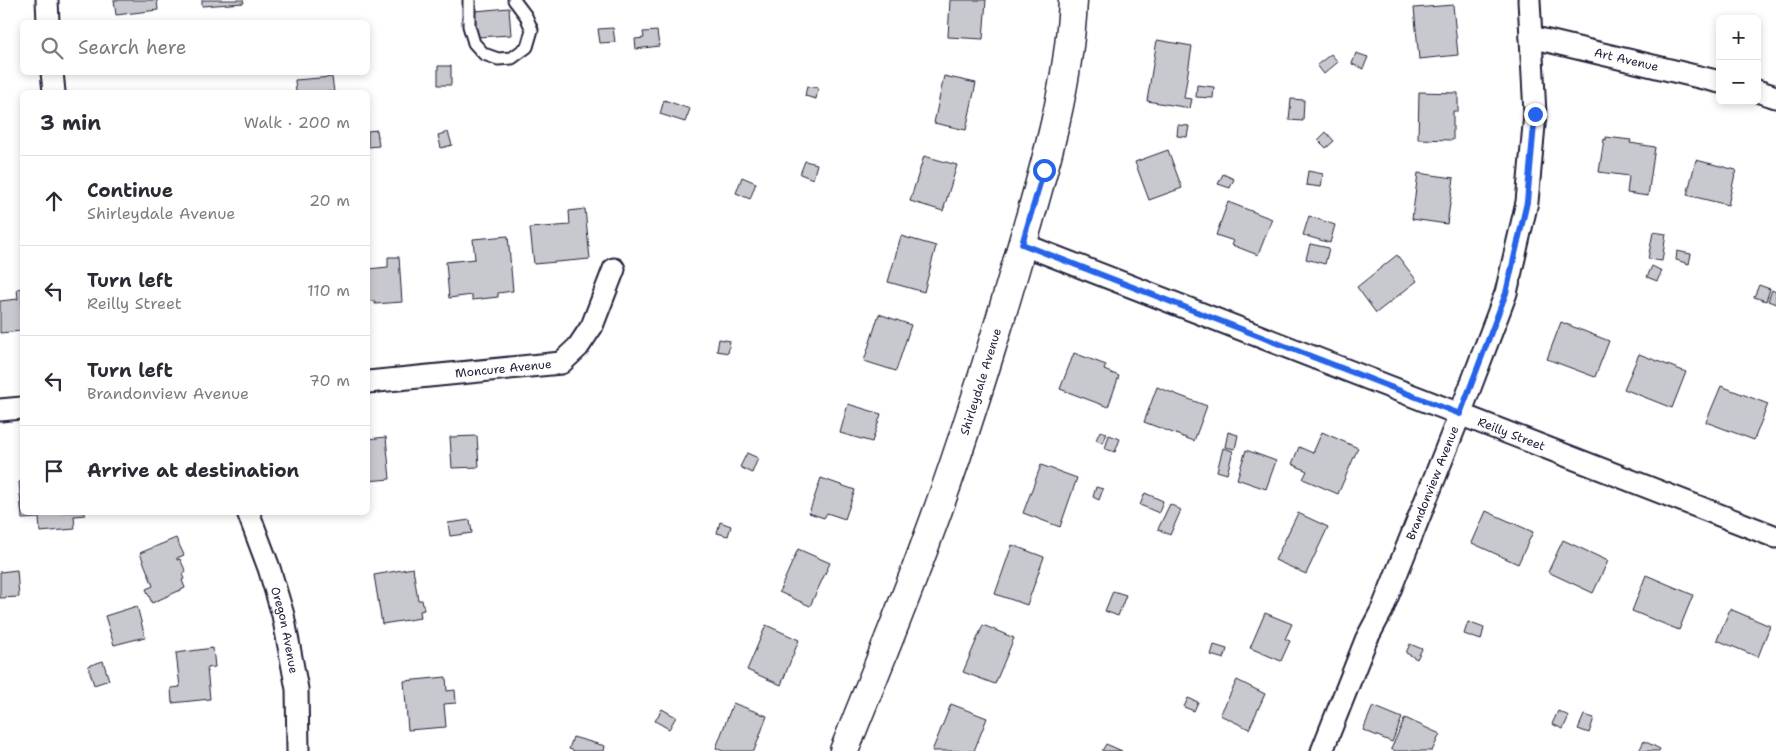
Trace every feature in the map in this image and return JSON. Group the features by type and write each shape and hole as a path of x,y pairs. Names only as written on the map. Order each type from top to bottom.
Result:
{"street":[{"path":"47,0 48,20"},
{"name":"Shirleydale Avenue","path":"844,751 928,537 991,351 1059,111 1071,38 1073,0"},
{"name":"Brandonview Avenue","path":"1322,751 1366,640 1382,610 1506,293 1527,202 1535,114 1529,0"},
{"name":"Art Avenue","path":"1531,37 1716,81"},
{"path":"52,75 54,90"},
{"path":"1761,93 1776,96"},
{"name":"Reilly Street","path":"1022,244 1776,537"},
{"name":"Moncure Avenue","path":"370,382 561,363 578,347 592,326 614,269"},
{"path":"0,410 20,408"},
{"name":"Oregon Avenue","path":"249,515 269,568 283,615 297,689 298,751"}],"lane":[{"path":"469,0 469,26 474,43 484,54 498,60 512,58 527,47 532,30 526,16 514,0"}],"building":[{"path":"114,0 157,0 158,10 116,15"},
{"path":"202,0 243,0 244,3 202,6"},
{"path":"950,0 986,0 983,39 948,37"},
{"path":"1453,5 1458,55 1419,59 1414,8"},
{"path":"509,8 511,35 477,37 475,11"},
{"path":"613,28 615,42 600,43 598,29"},
{"path":"657,31 659,46 636,49 635,39 644,38 643,32"},
{"path":"1157,40 1192,46 1184,98 1192,99 1190,108 1147,101"},
{"path":"1356,53 1368,57 1363,69 1352,64"},
{"path":"1331,54 1338,62 1324,74 1317,65"},
{"path":"438,66 451,66 451,85 438,85"},
{"path":"944,76 976,83 966,130 934,123"},
{"path":"332,77 334,90 296,90 295,80"},
{"path":"1197,85 1214,87 1213,98 1196,97"},
{"path":"807,86 818,88 816,99 805,96"},
{"path":"1419,92 1458,93 1458,111 1453,111 1453,140 1418,139"},
{"path":"1291,99 1304,100 1303,121 1289,120"},
{"path":"664,100 690,109 685,122 660,114"},
{"path":"1178,125 1189,126 1187,137 1177,136"},
{"path":"377,130 379,146 370,147 370,131"},
{"path":"448,132 452,145 441,148 438,135"},
{"path":"1326,132 1334,141 1326,148 1318,140"},
{"path":"1606,137 1631,140 1630,143 1655,147 1648,196 1627,193 1629,176 1599,172 1604,139 1606,140"},
{"path":"1168,150 1182,188 1149,200 1135,162"},
{"path":"924,156 957,165 943,211 910,201"},
{"path":"1696,160 1736,170 1728,205 1687,195"},
{"path":"805,161 817,164 813,179 800,174"},
{"path":"1308,171 1323,174 1321,187 1306,185"},
{"path":"1418,173 1454,178 1447,224 1412,219"},
{"path":"1223,174 1234,179 1230,188 1218,184"},
{"path":"742,177 756,183 750,199 736,193"},
{"path":"1228,202 1272,219 1258,255 1232,245 1234,241 1216,235"},
{"path":"585,209 590,259 534,264 530,228 570,225 569,211"},
{"path":"1309,216 1335,225 1330,243 1303,235"},
{"path":"1653,232 1666,234 1662,261 1648,259"},
{"path":"508,236 513,291 498,293 498,297 472,300 472,295 449,298 446,262 475,259 473,239"},
{"path":"901,236 936,246 924,292 888,282"},
{"path":"1310,244 1329,248 1325,264 1306,259"},
{"path":"1677,251 1691,254 1689,264 1676,260"},
{"path":"1397,255 1417,281 1376,313 1357,287"},
{"path":"388,257 399,257 402,302 375,304 375,301 370,301 370,269 388,267"},
{"path":"1652,266 1662,271 1657,281 1647,277"},
{"path":"1759,285 1770,289 1766,301 1754,297"},
{"path":"20,288 20,331 0,333 0,301 18,299 17,289"},
{"path":"1772,290 1776,292 1776,304 1768,301"},
{"path":"879,314 911,325 896,371 864,361"},
{"path":"1561,322 1609,341 1595,377 1547,359"},
{"path":"719,339 730,341 728,353 717,351"},
{"path":"1074,353 1106,365 1104,370 1119,376 1108,407 1060,389"},
{"path":"1639,354 1686,372 1672,408 1624,389"},
{"path":"1721,386 1768,404 1754,440 1706,422"},
{"path":"1157,387 1207,406 1194,441 1144,422"},
{"path":"848,404 881,414 872,442 840,433"},
{"path":"1100,431 1107,433 1103,443 1096,440"},
{"path":"1228,432 1238,435 1235,449 1225,447"},
{"path":"1322,432 1358,448 1338,494 1303,479 1307,471 1292,464 1299,447 1313,453"},
{"path":"1109,435 1120,439 1115,452 1105,449"},
{"path":"477,436 479,467 452,468 450,437"},
{"path":"386,437 390,479 370,481 370,439"},
{"path":"1223,448 1233,451 1227,474 1217,471"},
{"path":"1246,450 1276,461 1266,489 1237,479"},
{"path":"747,453 758,458 752,473 740,467"},
{"path":"1041,465 1077,478 1060,527 1023,513"},
{"path":"821,478 855,490 845,519 827,513 824,518 809,513"},
{"path":"1096,487 1103,489 1099,500 1093,497"},
{"path":"1145,493 1163,501 1159,513 1140,505"},
{"path":"1170,504 1181,510 1170,535 1158,529"},
{"path":"1486,511 1533,532 1518,564 1472,543"},
{"path":"1298,513 1328,527 1306,574 1275,560"},
{"path":"22,515 85,515 74,516 75,529 40,532 39,518 22,519"},
{"path":"470,520 472,533 450,536 448,523"},
{"path":"720,522 731,526 728,536 717,533"},
{"path":"176,538 184,555 177,558 177,560 180,559 186,572 182,574 185,588 152,603 146,589 153,586 140,553"},
{"path":"1563,540 1608,561 1593,593 1548,572"},
{"path":"1012,545 1044,557 1027,605 995,594"},
{"path":"798,549 830,563 810,606 779,592"},
{"path":"413,568 418,600 422,600 424,610 420,611 421,618 382,624 374,575"},
{"path":"17,570 19,597 0,598 0,572"},
{"path":"1646,575 1693,595 1679,630 1632,611"},
{"path":"1113,591 1126,595 1118,616 1105,611"},
{"path":"137,606 145,637 114,645 105,616"},
{"path":"1730,609 1770,626 1758,657 1717,640"},
{"path":"1265,613 1292,624 1285,639 1290,641 1281,661 1250,648"},
{"path":"1468,622 1484,628 1481,640 1464,634"},
{"path":"766,625 799,640 781,685 747,670"},
{"path":"983,625 1014,638 995,684 963,672"},
{"path":"1410,644 1422,649 1417,659 1406,653"},
{"path":"1214,645 1227,649 1224,659 1211,655"},
{"path":"213,648 215,667 207,668 210,699 172,703 171,688 180,687 176,653"},
{"path":"103,661 109,680 94,685 88,666"},
{"path":"446,677 447,691 455,690 456,703 444,704 446,727 408,730 404,681"},
{"path":"1237,680 1265,694 1249,729 1220,715"},
{"path":"1188,698 1198,702 1194,711 1184,707"},
{"path":"733,703 767,716 754,751 723,751 716,748"},
{"path":"951,704 987,718 974,751 932,751"},
{"path":"1373,706 1402,718 1392,742 1363,730"},
{"path":"662,709 676,717 669,729 655,721"},
{"path":"1558,711 1569,716 1563,729 1552,724"},
{"path":"1584,715 1594,718 1589,733 1578,729"},
{"path":"1405,718 1440,734 1432,751 1396,751 1391,749"},
{"path":"573,737 605,746 604,751 575,751 569,749"},
{"path":"1644,741 1660,749 1659,751 1639,751"},
{"path":"1106,744 1122,751 1102,751"}],"route":[{"path":"1044,170 1022,244 1460,414 1506,293 1527,202 1535,114"}]}
